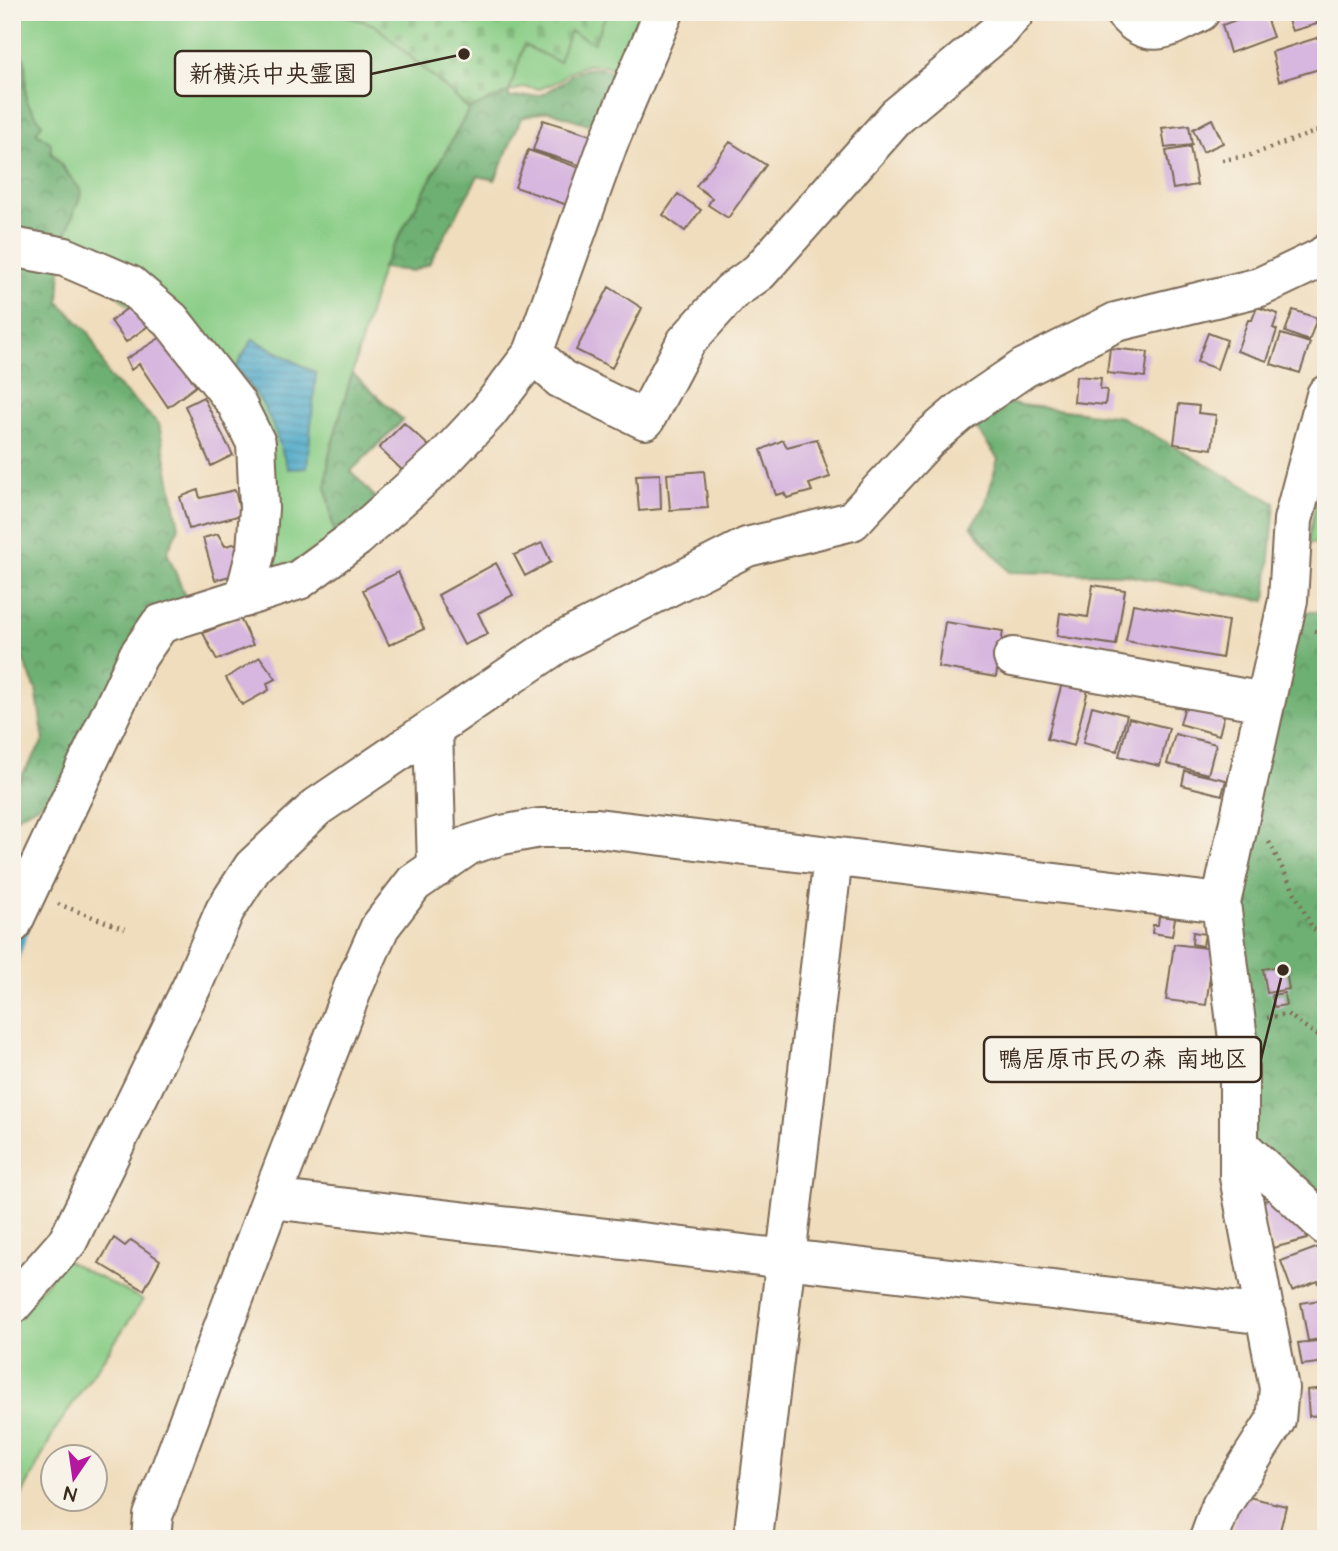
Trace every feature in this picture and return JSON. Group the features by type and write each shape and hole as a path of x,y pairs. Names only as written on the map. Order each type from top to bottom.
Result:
{"street":[{"path":"19,908 138,656 160,624 299,580 356,538 445,458 488,412 533,353 608,144 664,12"},
{"path":"533,353 561,379 645,420 685,342 731,292 759,272 897,116 1000,30 1015,12"},
{"path":"1124,12 1143,27 1161,32 1200,12"},
{"path":"12,247 65,257 130,285 171,320 236,403 256,443 259,508 256,551 244,598"},
{"path":"12,1305 68,1241 193,984 225,910 253,867 317,807 560,642 747,547 852,521 928,439 961,411 1024,368 1116,322 1260,287 1326,254"},
{"path":"1209,1539 1221,1506 1276,1420 1279,1388 1240,1177 1239,1047 1221,903 1288,600 1293,520 1326,396"},
{"path":"1013,657 1264,702"},
{"path":"433,729 437,868"},
{"path":"151,1539 153,1516 271,1199 353,988 380,927 414,883 469,845 540,828 597,828 1221,903"},
{"path":"753,1539 833,857"},
{"path":"1240,1146 1326,1226"},
{"path":"271,1199 1267,1315"}],"path":[{"path":"1222,160 1248,156 1326,128"},
{"path":"1262,830 1313,929 1326,934"},
{"path":"19,908 125,929"},
{"path":"1263,1019 1287,1014 1317,1035 1326,1033"}],"green space":[{"path":"12,12 334,12 375,25 469,109 382,268 329,455 326,486 335,540 272,574 276,487 262,430 62,244 82,192 36,132 42,124 26,101 25,60 12,38","holes":["253,339 315,373 288,468 262,403 235,368"]},
{"path":"334,12 607,12 594,43 570,31 559,62 524,45 509,92 469,109 375,25"},
{"path":"607,12 642,12 621,71 604,65 586,65 540,89 525,87 509,92 524,45 571,31 593,42"},
{"path":"12,38 25,60 26,101 42,124 36,132 51,143 51,153 82,192 62,244 59,302 90,334 109,377 159,424 179,527 167,552 187,601 64,779 43,802 17,817 12,815 12,786 44,740 36,689 12,635"},
{"path":"601,68 620,75 601,128 548,111 521,118 495,180 478,176 429,264 412,271 382,268 469,109 509,92 509,98 541,95 561,84 572,74"},
{"path":"352,373 403,420 351,471 381,504 335,540 326,486 329,455"},
{"path":"1005,403 1121,417 1275,503 1266,601 1120,574 1009,572 971,526 985,506 998,459 972,422"},
{"path":"1326,447 1326,545 1308,543"},
{"path":"1297,612 1326,612 1326,1216 1252,1145 1233,910"},
{"path":"65,1260 143,1300 49,1442 38,1442 38,1464 12,1515 12,1323"}],"water":[{"path":"253,339 316,373 307,468 288,469 262,403 235,368"}],"building":[{"path":"1264,12 1273,37 1230,53 1222,25"},
{"path":"1285,12 1314,12 1317,24 1292,31"},
{"path":"1323,36 1326,67 1279,81 1272,52"},
{"path":"1212,119 1223,143 1203,152 1193,129"},
{"path":"543,120 597,137 586,167 533,150"},
{"path":"1189,125 1192,145 1165,148 1162,128"},
{"path":"730,142 766,165 728,218 708,205 712,198 696,186"},
{"path":"1190,147 1197,185 1173,189 1166,151"},
{"path":"528,150 586,170 573,207 515,187"},
{"path":"678,194 701,210 685,231 663,215"},
{"path":"609,287 642,308 612,368 576,350"},
{"path":"135,302 151,324 126,342 111,321"},
{"path":"1257,307 1278,314 1273,328 1277,330 1267,361 1237,351 1248,320 1252,320"},
{"path":"1293,310 1317,318 1309,341 1285,332"},
{"path":"1208,333 1227,340 1217,369 1197,362"},
{"path":"1281,334 1310,343 1300,373 1271,364"},
{"path":"163,336 196,386 168,407 139,364 131,370 126,359"},
{"path":"1110,348 1148,352 1145,377 1107,373"},
{"path":"1076,376 1101,378 1100,389 1107,390 1105,405 1074,402"},
{"path":"203,397 233,455 211,466 185,406"},
{"path":"1179,404 1199,406 1198,413 1216,415 1212,449 1174,444"},
{"path":"404,423 429,446 404,472 379,448"},
{"path":"817,439 830,477 809,484 812,491 787,498 784,493 776,495 761,450 783,440 787,447"},
{"path":"704,471 708,508 670,510 667,474"},
{"path":"660,474 661,509 639,511 636,475"},
{"path":"198,490 200,498 235,490 241,515 189,529 180,497"},
{"path":"218,534 225,546 238,543 245,572 215,580 203,538"},
{"path":"542,543 551,562 525,576 514,555"},
{"path":"496,563 513,595 478,613 488,634 464,645 438,595"},
{"path":"398,572 424,629 389,645 363,590"},
{"path":"1093,585 1125,590 1116,645 1057,636 1060,613 1088,617"},
{"path":"1133,604 1228,621 1222,658 1126,641"},
{"path":"240,618 253,645 217,660 203,633"},
{"path":"945,622 1003,631 996,677 938,667"},
{"path":"260,657 276,679 267,683 269,690 242,705 226,678"},
{"path":"1062,683 1088,690 1074,746 1047,739"},
{"path":"1186,702 1225,712 1219,735 1180,724"},
{"path":"1092,706 1127,715 1117,751 1083,743"},
{"path":"1129,718 1169,728 1160,766 1119,756"},
{"path":"1175,734 1216,744 1208,774 1167,764"},
{"path":"1185,771 1226,780 1222,795 1182,785"},
{"path":"1159,916 1175,918 1172,936 1152,933 1153,925 1158,925"},
{"path":"1193,932 1205,934 1203,946 1192,944"},
{"path":"1174,944 1214,949 1206,1005 1166,1000"},
{"path":"1285,965 1289,989 1267,993 1263,969"},
{"path":"1284,993 1286,1005 1274,1007 1272,995"},
{"path":"1283,1196 1298,1206 1307,1239 1273,1248 1260,1202"},
{"path":"114,1238 125,1246 131,1240 160,1260 144,1290 99,1263"},
{"path":"1324,1245 1326,1284 1320,1286 1318,1281 1292,1291 1281,1261"},
{"path":"1326,1299 1326,1338 1308,1341 1301,1303"},
{"path":"1326,1340 1326,1362 1302,1365 1298,1343"},
{"path":"1326,1388 1326,1415 1309,1416 1307,1390"},
{"path":"1240,1495 1286,1506 1278,1539 1230,1539"}],"waterway":[{"path":"12,965 24,931"}],"place":[{"name":"新横浜中央霊園","path":"464,54"},
{"name":"鴨居原市民の森 南地区","path":"1283,970"}]}
